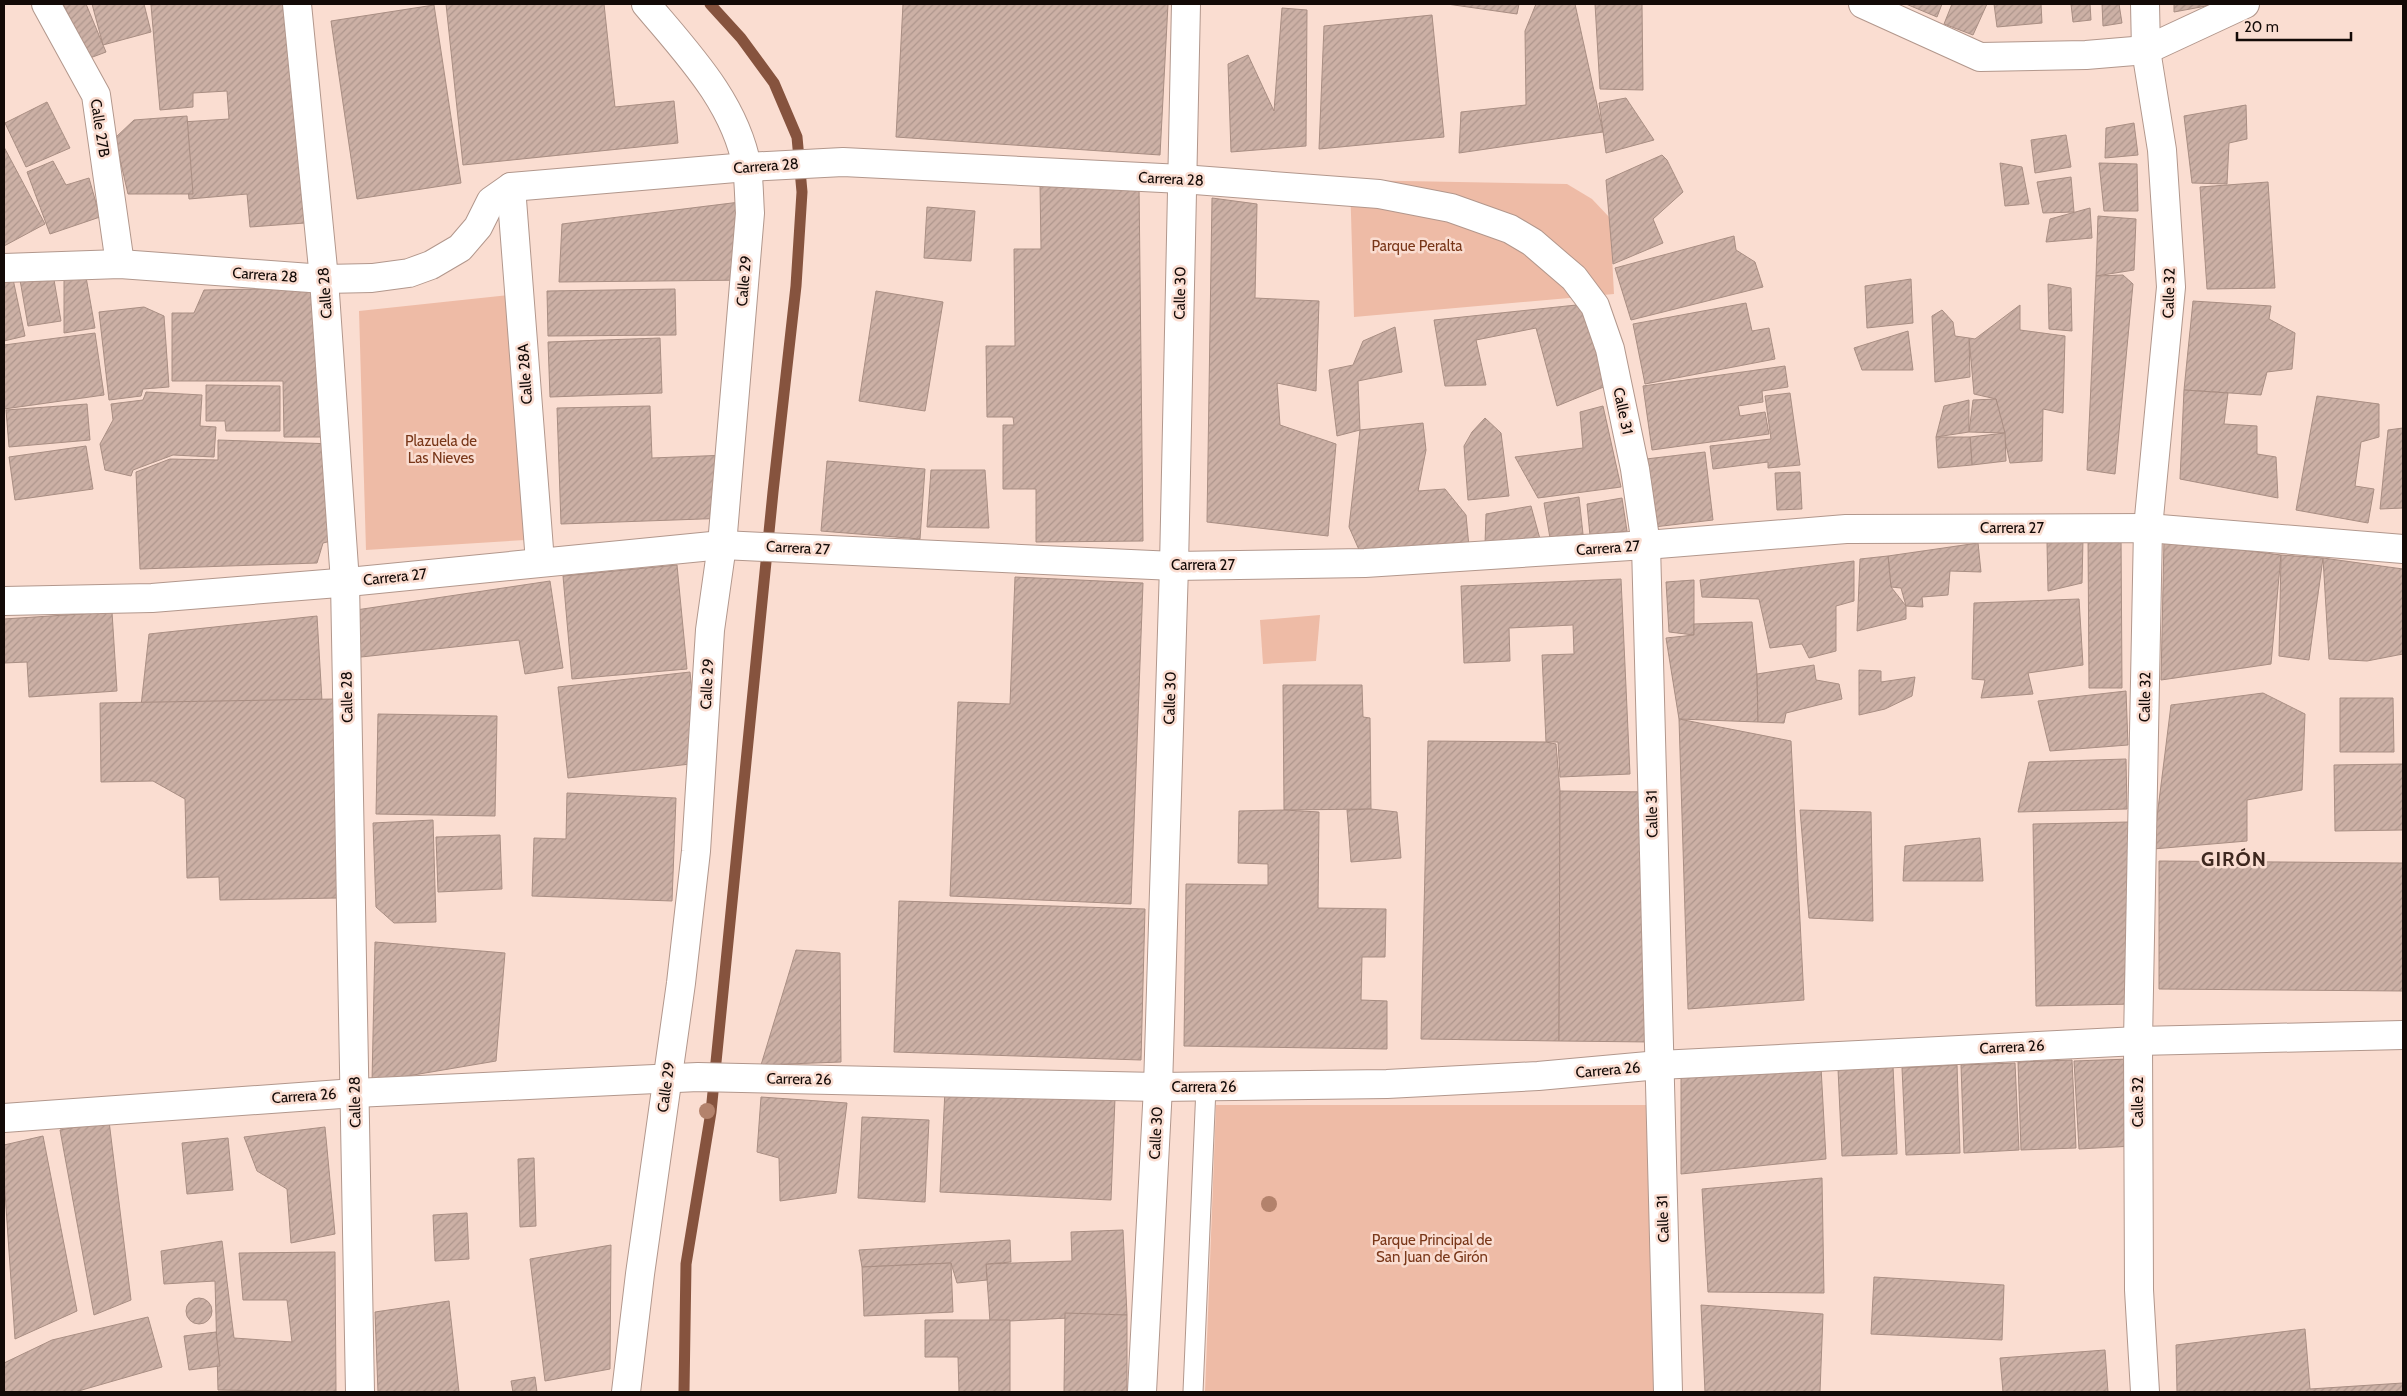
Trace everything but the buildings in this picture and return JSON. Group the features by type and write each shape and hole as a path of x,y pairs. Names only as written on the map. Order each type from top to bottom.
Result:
{"street":[{"name":"Calle 27B","path":"46,4 96,95 120,264"},
{"name":"Calle 28","path":"297,4 324,279 345,582 360,1392"},
{"name":"Calle 29","path":"626,1392 696,851 710,630 734,545 750,213 747,167 732,121 705,74 646,4"},
{"name":"Calle 30","path":"1142,1392 1158,1087 1174,566 1186,4"},
{"path":"1863,4 1980,57 2086,55 2146,50 2245,4"},
{"name":"Calle 32","path":"2145,4 2146,50 2162,150 2171,287 2148,528 2138,1041 2139,1290 2145,1392"},
{"name":"Carrera 28","path":"4,268 120,264 324,279 372,278 409,273 431,265 460,248 478,228 491,201 511,187 747,167 843,162 1182,179 1379,194 1451,208 1510,230 1532,242 1553,258"},
{"name":"Calle 28A","path":"511,187 540,562"},
{"name":"Calle 31","path":"1553,258 1574,278 1595,306 1603,326 1635,469 1646,545 1668,1392"},
{"name":"Carrera 27","path":"4,602 152,598 345,582 734,545 1174,566 1365,563 1646,545 1846,529 2148,528 2403,549"},
{"name":"Carrera 26","path":"4,1118 354,1093 667,1079 751,1078 1158,1087 1387,1084 1538,1076 1659,1065 2138,1041 2403,1035"}],"lane":[{"path":"1193,1392 1206,1087"}],"green space":[{"name":"Parque Peralta","path":"1350,180 1567,184 1592,199 1610,218 1614,294 1354,317"},
{"name":"Plazuela de Las Nieves","path":"509,295 525,540 366,550 359,311"},
{"path":"1320,615 1316,661 1263,664 1260,620"},
{"name":"Parque Principal de San Juan de Girón","path":"1216,1105 1650,1105 1660,1392 1205,1392"}],"waterway":[{"path":"684,1392 686,1264 711,1112 773,492 796,286 802,192 797,137 774,83 741,38 710,4"}],"district":[{"name":"GIRÓN","path":"2234,859"}]}
